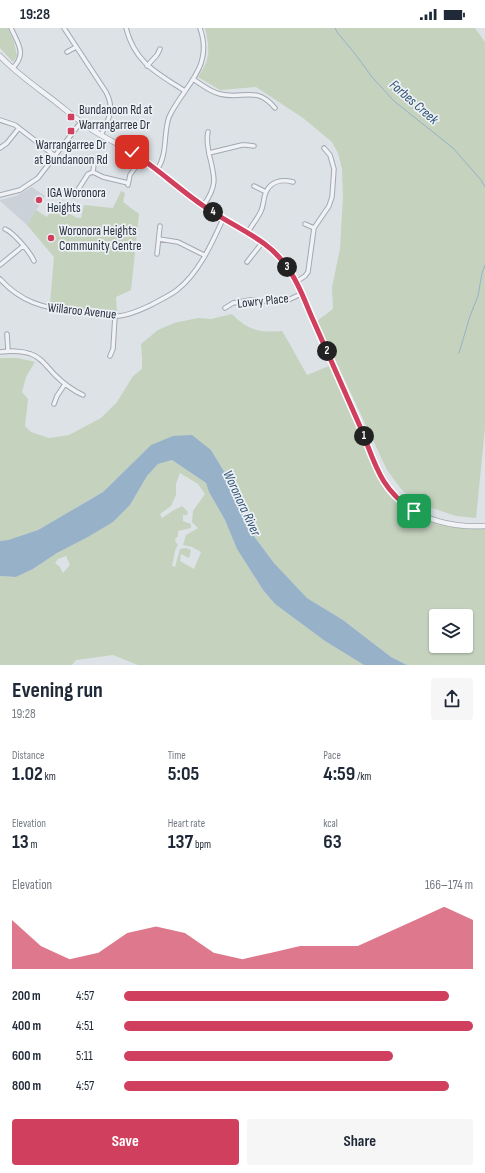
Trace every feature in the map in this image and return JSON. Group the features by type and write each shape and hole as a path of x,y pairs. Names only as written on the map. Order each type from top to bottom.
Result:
{"street":[{"path":"11,28 21,53 20,60 13,68"},
{"path":"64,28 106,92 110,101 110,116 101,135"},
{"path":"126,28 134,50 148,66 185,91"},
{"path":"157,170 164,157 168,119 201,66 204,54 204,41 200,28"},
{"path":"67,52 76,46"},
{"path":"148,66 157,56 160,48"},
{"path":"0,56 81,122 142,158 203,206 223,219 248,232 284,262 290,270 302,294 359,424 376,469 388,489 405,505 426,517 440,522 453,524 485,526"},
{"path":"193,79 214,92 222,95 258,95 270,102 275,108"},
{"path":"0,120 19,128 55,156"},
{"path":"0,195 15,191 38,176 81,122"},
{"path":"0,148 7,143 19,128"},
{"path":"203,206 211,193 214,183 214,172 207,143 208,132"},
{"path":"209,153 246,145 254,146"},
{"path":"296,282 308,272 314,228 329,206 332,197 334,169 330,155 324,148"},
{"path":"93,172 103,177 128,184 130,175 142,158"},
{"path":"93,172 94,164 97,160"},
{"path":"74,196 88,174 93,172"},
{"path":"248,232 262,209 266,192 271,186 282,180 293,182"},
{"path":"254,186 266,192"},
{"name":"Willaroo Avenue","path":"0,279 17,294 42,306 115,316 126,315 173,293 185,283 193,275 223,219"},
{"path":"305,224 314,228"},
{"path":"157,254 160,226"},
{"path":"5,229 11,232 34,261"},
{"path":"159,239 178,242 204,255"},
{"path":"247,262 262,243"},
{"path":"0,264 23,246"},
{"name":"Lowry Place","path":"225,308 233,303 250,300 278,302 286,301 302,294"},
{"path":"110,356 113,349 115,316"},
{"path":"7,334 8,351"},
{"path":"0,352 23,352 37,357 45,363 65,384 83,395"},
{"path":"54,404 57,396 65,384"}],"shaded area":[{"path":"32,187 45,196 27,225 0,200 16,196"}],"green space":[{"path":"0,28 8,28 14,42 17,56 13,62 0,48"},
{"path":"205,28 475,28 485,42 485,428 476,518 456,516 423,505 411,498 401,489 387,470 317,321 333,309 332,287 340,249 343,197 342,169 338,153 332,142 303,118 256,87 220,90 198,77 205,65 208,54 208,41"},
{"path":"121,191 125,193 123,202 139,214 131,290 116,297 117,314 50,304 54,257 27,225 36,210 47,217 54,205 77,218 81,218 84,205 113,208"},
{"path":"232,314 243,324 254,329 260,331 282,331 307,375 329,366 380,482 398,502 418,517 440,525 485,529 485,665 407,665 391,657 343,620 307,598 274,563 247,527 239,496 211,450 151,445 103,492 38,530 8,540 0,541 0,358 18,358 35,362 26,377 22,392 28,399 25,426 31,432 49,438 69,435 101,418 117,402 133,376 142,369 141,344 158,330 174,323 198,318 211,319"},
{"path":"172,460 206,483 209,492 225,520 237,549 263,590 275,604 325,641 364,665 138,665 113,655 76,660 72,665 0,665 0,576 16,577 33,569 57,553 113,522 130,505 147,476 158,464","holes":["180,473 198,484 205,494 193,511 192,522 198,528 186,535 183,545 192,547 201,552 194,569 180,561 181,554 189,558 191,550 186,548 180,549 175,567 172,566 178,544 176,543 175,539 178,536 178,531 191,528 191,524 183,521 183,515 187,515 188,512 182,506 162,518 160,514 171,506 176,495 176,484","66,556 70,565 63,573 60,567 55,563 58,559"]}],"water":[{"name":"Woronora River","path":"192,435 211,450 239,496 247,527 274,563 307,598 343,620 391,657 407,665 364,665 325,641 275,604 263,590 237,549 225,520 209,492 206,483 172,460 158,464 147,476 130,505 113,522 57,553 33,569 16,577 0,576 0,541 8,540 38,530 103,492 151,445 173,436"}],"waterway":[{"name":"Forbes Creek","path":"335,28 372,77 394,101 453,148 481,180 485,187"},
{"name":"Forbes Creek","path":"459,353 470,316 478,296 485,265"}],"place":[{"name":"Bundanoon Rd at Warrangarree Dr","path":"71,117"},
{"name":"Warrangarree Dr at Bundanoon Rd","path":"71,131"},
{"name":"IGA Woronora Heights","path":"39,200"},
{"name":"Woronora Heights Community Centre","path":"51,238"}],"route":[{"path":"132,152 142,158 203,206 223,219 248,232 284,262 296,282 318,330 366,439 376,469 388,489 399,500 414,511"}]}
